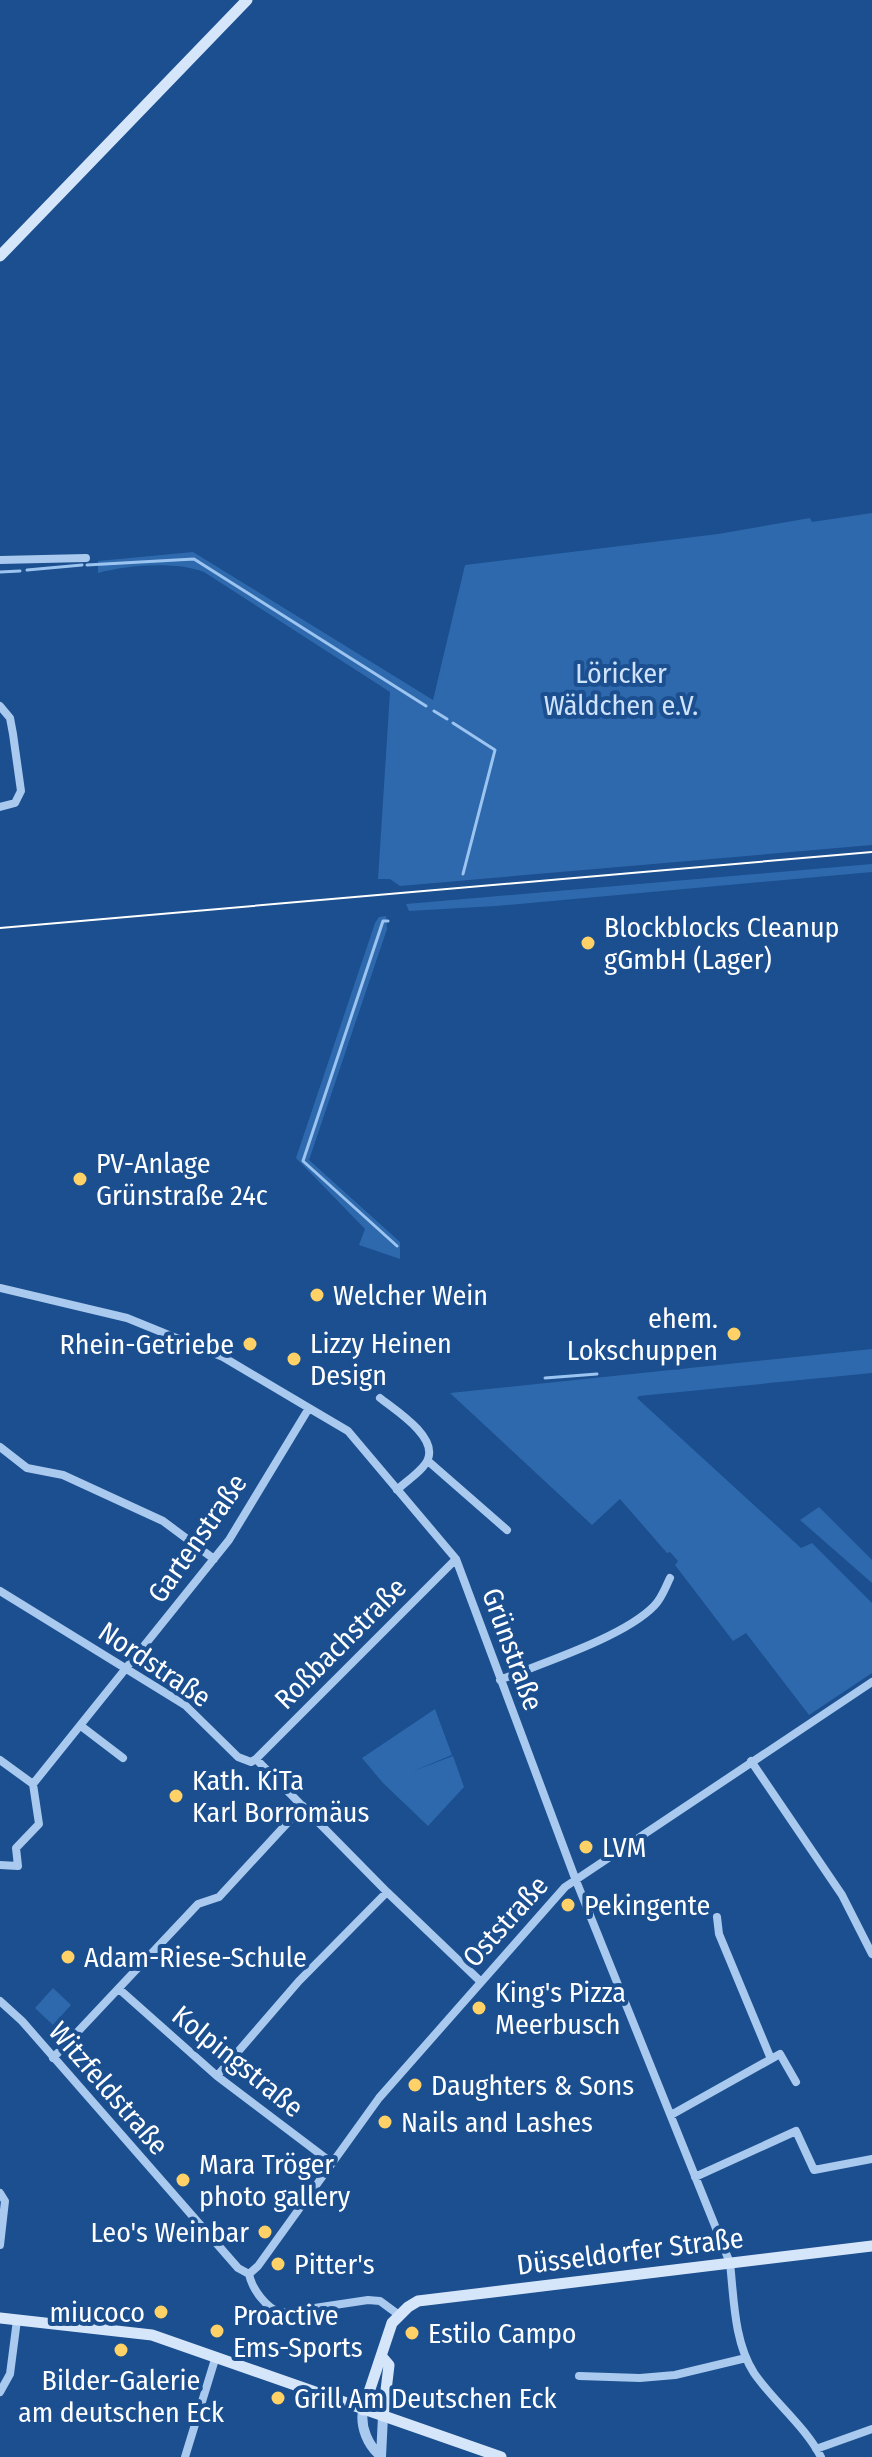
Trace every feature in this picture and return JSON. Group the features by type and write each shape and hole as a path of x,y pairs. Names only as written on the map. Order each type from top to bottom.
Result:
{"main road":[{"path":"0,256 247,0"},
{"name":"Düsseldorfer Straße","path":"399,2315 418,2301 428,2299 872,2246"},
{"path":"363,2410 377,2365 383,2358 392,2323 399,2315"},
{"path":"0,2318 152,2335 501,2457"},
{"path":"383,2358 389,2365 383,2416"}],"street":[{"path":"0,560 86,558"},
{"path":"0,706 10,718 21,791 15,803 0,807"},
{"name":"Grünstraße","path":"0,1288 127,1318 223,1357 348,1431 456,1559 575,1878 730,2263 737,2326 746,2358 767,2390 818,2453"},
{"path":"380,1398 422,1433 430,1447 428,1461 397,1490"},
{"name":"Gartenstraße","path":"33,1784 229,1540 309,1408"},
{"path":"0,1447 27,1468 63,1475 163,1521 214,1559"},
{"path":"428,1461 507,1530"},
{"name":"Roßbachstraße","path":"256,1759 456,1559"},
{"path":"500,1680 584,1646 632,1622 654,1606 670,1578"},
{"name":"Nordstraße","path":"0,1591 185,1705 238,1757 251,1762 256,1759 480,1981"},
{"name":"Oststraße","path":"249,2274 258,2266 379,2098 558,1894 575,1878 872,1682"},
{"path":"81,1726 123,1758"},
{"path":"0,1760 33,1784 39,1824 16,1848 18,1866 0,1865"},
{"path":"751,1761 842,1895 872,1954"},
{"path":"53,2058 198,1904 219,1897 303,1806"},
{"path":"217,2076 299,1981 387,1892"},
{"path":"717,1917 719,1934 771,2059"},
{"name":"Kolpingstraße","path":"119,1989 217,2076 332,2163"},
{"name":"Witzfeldstraße","path":"0,2001 22,2021 238,2268 249,2274"},
{"path":"671,2115 780,2054 796,2082"},
{"path":"695,2177 796,2131 814,2170 872,2159"},
{"path":"0,2193 5,2201 0,2245"},
{"path":"249,2274 252,2286 275,2311 281,2313 368,2300 380,2301 399,2315"},
{"path":"0,2392 10,2374 17,2320"},
{"path":"185,2457 216,2356"},
{"path":"579,2376 640,2378 675,2375 746,2358"},
{"path":"363,2410 365,2433 373,2450 381,2457"},
{"path":"381,2457 383,2416"},
{"path":"818,2453 872,2429"}],"green space":[{"name":"Löricker Wäldchen e.V.","path":"872,513 872,845 400,886 390,879 378,879 390,692 204,572 180,566 151,565 98,573 98,561 193,552 433,700 465,565 718,534 810,518 812,522"},
{"path":"872,864 872,872 496,906 409,911 406,904"},
{"path":"386,916 387,929 309,1160 400,1242 400,1259 359,1245 365,1229 296,1158 375,923 379,917"},
{"path":"872,1349 872,1373 637,1398 801,1548 812,1543 872,1603 872,1673 809,1715 746,1633 733,1641 675,1565 678,1561 670,1552 667,1553 620,1499 592,1525 450,1393"},
{"path":"819,1507 872,1560 872,1583 800,1520"},
{"path":"435,1709 452,1755 411,1772 453,1756 464,1787 428,1826 362,1758"},
{"path":"53,1988 71,2005 53,2025 35,2008"}],"waterway":[{"path":"87,565 194,559 426,706"},
{"path":"27,570 82,565"},
{"path":"0,572 20,571"},
{"path":"434,711 447,719"},
{"path":"453,723 495,750 463,874"},
{"path":"388,921 383,921 303,1161 397,1246"},
{"path":"545,1378 597,1374"}],"tram line":[{"path":"0,928 872,852"}],"place":[{"name":"Blockblocks Cleanup gGmbH (Lager)","path":"588,943"},
{"name":"PV-Anlage Grünstraße 24c","path":"80,1179"},
{"name":"Welcher Wein","path":"317,1295"},
{"name":"ehem. Lokschuppen","path":"734,1334"},
{"name":"Rhein-Getriebe","path":"250,1344"},
{"name":"Lizzy Heinen Design","path":"294,1359"},
{"name":"Kath. KiTa Karl Borromäus","path":"176,1796"},
{"name":"LVM","path":"586,1847"},
{"name":"Pekingente","path":"568,1905"},
{"name":"Adam-Riese-Schule","path":"68,1957"},
{"name":"King's Pizza Meerbusch","path":"479,2008"},
{"name":"Daughters & Sons","path":"415,2085"},
{"name":"Nails and Lashes","path":"385,2122"},
{"name":"Mara Tröger photo gallery","path":"183,2180"},
{"name":"Leo's Weinbar","path":"265,2232"},
{"name":"Pitter's","path":"278,2264"},
{"name":"miucoco","path":"161,2312"},
{"name":"Proactive Ems-Sports","path":"217,2331"},
{"name":"Estilo Campo","path":"412,2333"},
{"name":"Bilder-Galerie am deutschen Eck","path":"121,2350"},
{"name":"Grill Am Deutschen Eck","path":"278,2398"}]}
